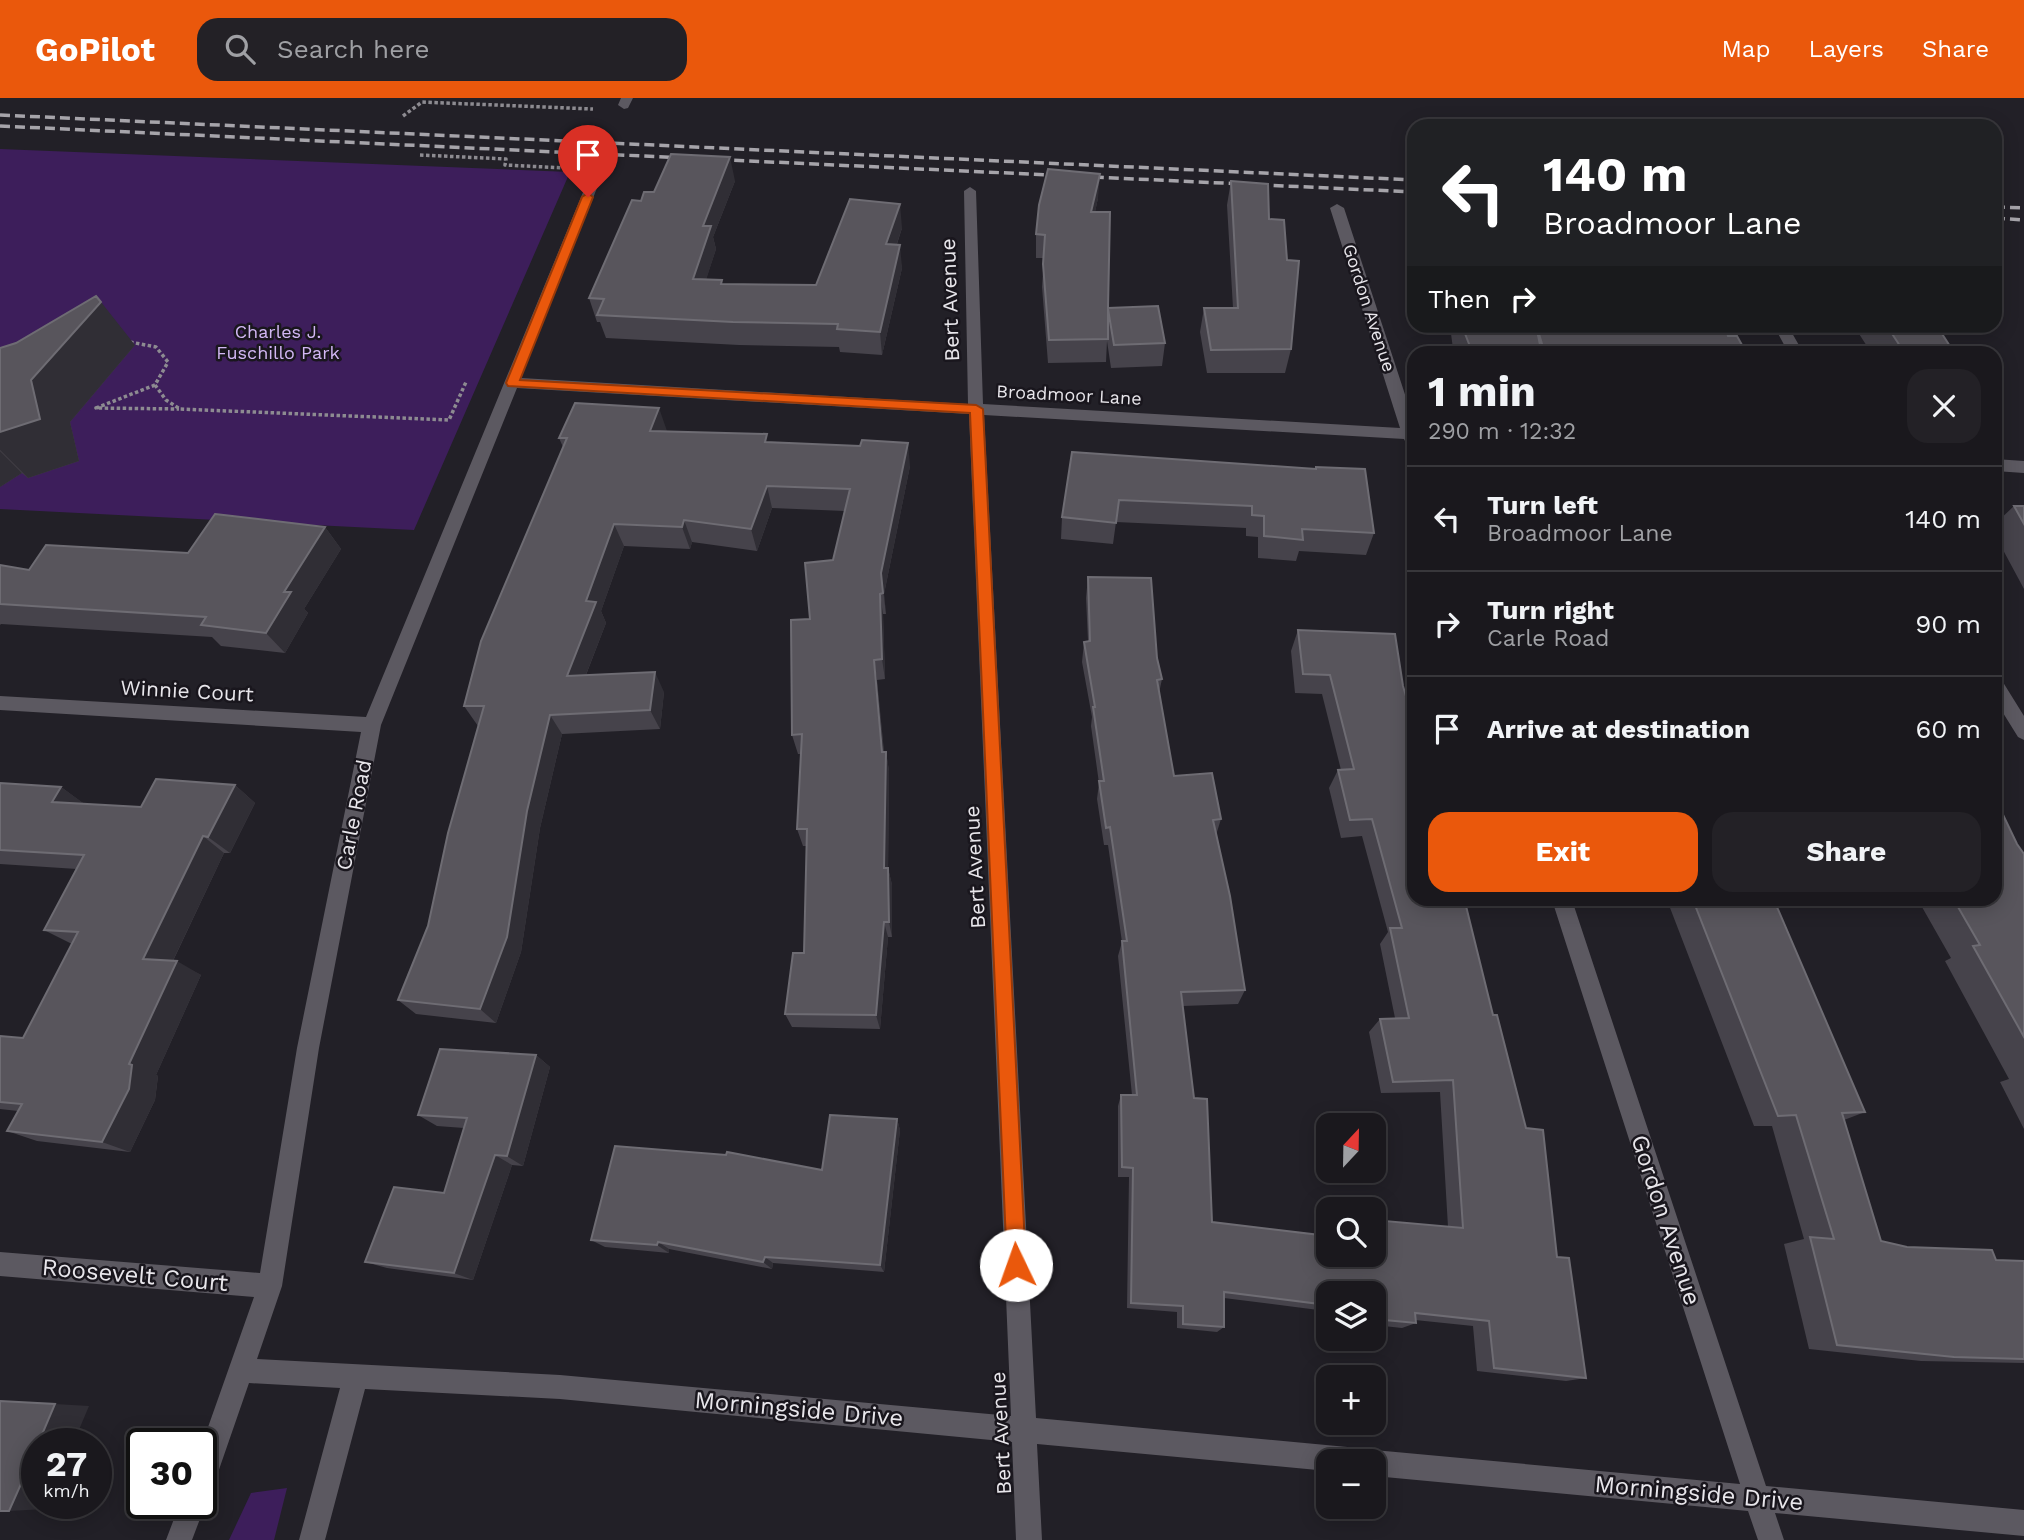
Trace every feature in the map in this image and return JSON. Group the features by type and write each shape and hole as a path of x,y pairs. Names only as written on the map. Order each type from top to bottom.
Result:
{"street":[{"name":"Carle Road","path":"217,1435 270,1286 308,1048 372,725 597,173"},
{"name":"Bert Avenue","path":"970,191 976,409 1029,1540"},
{"name":"Gordon Avenue","path":"1337,208 1407,423"},
{"name":"Broadmoor Lane","path":"513,383 976,409 1407,438"},
{"path":"2002,465 2024,467"},
{"path":"2002,696 2024,732"},
{"name":"Winnie Court","path":"0,703 372,725"},
{"name":"Gordon Avenue","path":"1564,906 1771,1540"},
{"name":"Roosevelt Court","path":"0,1264 270,1286"},
{"name":"Morningside Drive","path":"239,1370 560,1387 1316,1457"},
{"path":"313,1540 356,1376"},
{"name":"Morningside Drive","path":"1386,1464 2024,1523"},
{"path":"179,1540 187,1519"}],"path":[{"path":"404,116 422,102 593,110 596,105 625,101"},
{"path":"420,155 506,159 505,165 562,167 597,173"},
{"path":"120,340 156,347 168,362 155,385 96,408 450,421 466,382"},
{"path":"155,385 166,400 180,409"}],"green space":[{"name":"Charles J. Fuschillo Park","path":"0,149 570,172 414,530 0,509"},
{"path":"287,1488 274,1540 229,1540 251,1493"}],"building":[{"path":"671,154 730,157 703,226 711,226 693,279 722,280 721,284 816,285 850,199 900,204 886,244 900,245 880,332 837,329 838,324 597,315 604,299 589,298 632,200 641,201 644,192 654,192"},
{"path":"1048,169 1100,174 1091,212 1110,212 1108,308 1158,306 1165,343 1114,345 1108,309 1108,339 1049,340 1043,264 1045,235 1036,234 1039,205"},
{"path":"1231,181 1268,184 1269,219 1284,220 1287,260 1299,261 1291,349 1211,350 1204,308 1238,308"},
{"path":"96,296 101,302 31,380 40,419 0,432 0,348 16,343"},
{"path":"1465,333 1538,333 1540,346 1470,346"},
{"path":"1539,333 1727,333 1728,336 1737,336 1743,346 1543,346"},
{"path":"1892,333 1942,333 1950,346 1900,346"},
{"path":"575,403 659,408 650,431 767,434 765,442 860,446 862,440 908,443 881,573 882,659 874,660 882,752 886,752 884,868 888,868 889,922 884,922 876,1015 785,1014 793,953 804,953 807,829 797,829 802,734 792,735 791,620 810,619 805,563 833,560 850,489 767,486 751,529 684,520 682,527 614,524 586,601 596,602 567,676 655,672 650,710 550,715 527,811 507,937 480,1009 398,1000 428,926 448,833 484,706 464,706 481,641 567,438 559,438"},
{"path":"1072,452 1316,469 1365,469 1374,533 1302,529 1303,540 1264,536 1264,516 1252,515 1252,506 1119,500 1116,523 1062,517"},
{"path":"2014,506 2024,506 2024,524"},
{"path":"215,514 325,527 284,592 291,592 266,633 201,625 206,617 0,604 0,565 29,570 46,545 188,553"},
{"path":"1088,577 1151,578 1157,658 1162,679 1157,680 1174,776 1212,773 1221,819 1213,820 1230,896 1245,990 1181,992 1194,1098 1207,1099 1212,1222 1316,1235 1316,1267 1386,1267 1386,1221 1463,1228 1453,1080 1393,1082 1380,1019 1409,1018 1390,928 1402,928 1372,819 1350,820 1338,770 1354,769 1330,675 1303,674 1298,630 1395,634 1407,699 1407,906 1466,906 1493,1015 1497,1015 1526,1128 1543,1130 1557,1257 1569,1258 1586,1378 1494,1368 1489,1321 1415,1313 1416,1323 1386,1320 1386,1281 1316,1281 1316,1304 1224,1292 1224,1327 1183,1324 1183,1306 1131,1303 1133,1168 1122,1167 1121,1095 1137,1095 1122,941 1127,941 1110,827 1106,828 1099,781 1104,781 1084,642 1090,641"},
{"path":"156,779 235,785 208,837 203,836 143,959 177,961 129,1064 132,1065 129,1089 102,1142 7,1131 22,1104 0,1102 0,1036 23,1038 78,932 44,930 84,855 0,850 0,783 61,787 52,802 141,807"},
{"path":"2002,813 2024,854 2024,1037 1973,946 1980,945 1957,906 2002,906"},
{"path":"1695,906 1777,906 1865,1112 1842,1113 1881,1241 1907,1247 1992,1250 1996,1260 2024,1261 2024,1359 1954,1357 1837,1345 1810,1237 1834,1239 1796,1115 1778,1116"},
{"path":"440,1049 536,1055 507,1156 495,1155 454,1273 365,1262 394,1187 444,1193 467,1118 418,1115"},
{"path":"830,1115 897,1119 880,1265 765,1257 763,1262 658,1242 657,1245 591,1240 615,1146 726,1155 727,1152 822,1170"},
{"path":"0,1401 55,1404 45,1428 21,1428 21,1484 9,1511 0,1511"}],"railway":[{"path":"0,115 1407,180"},
{"path":"0,126 1407,192"},
{"path":"2002,207 2024,208"},
{"path":"2002,218 2024,220"}],"route":[{"path":"588,197 513,383 976,409 1016,1265"}]}
